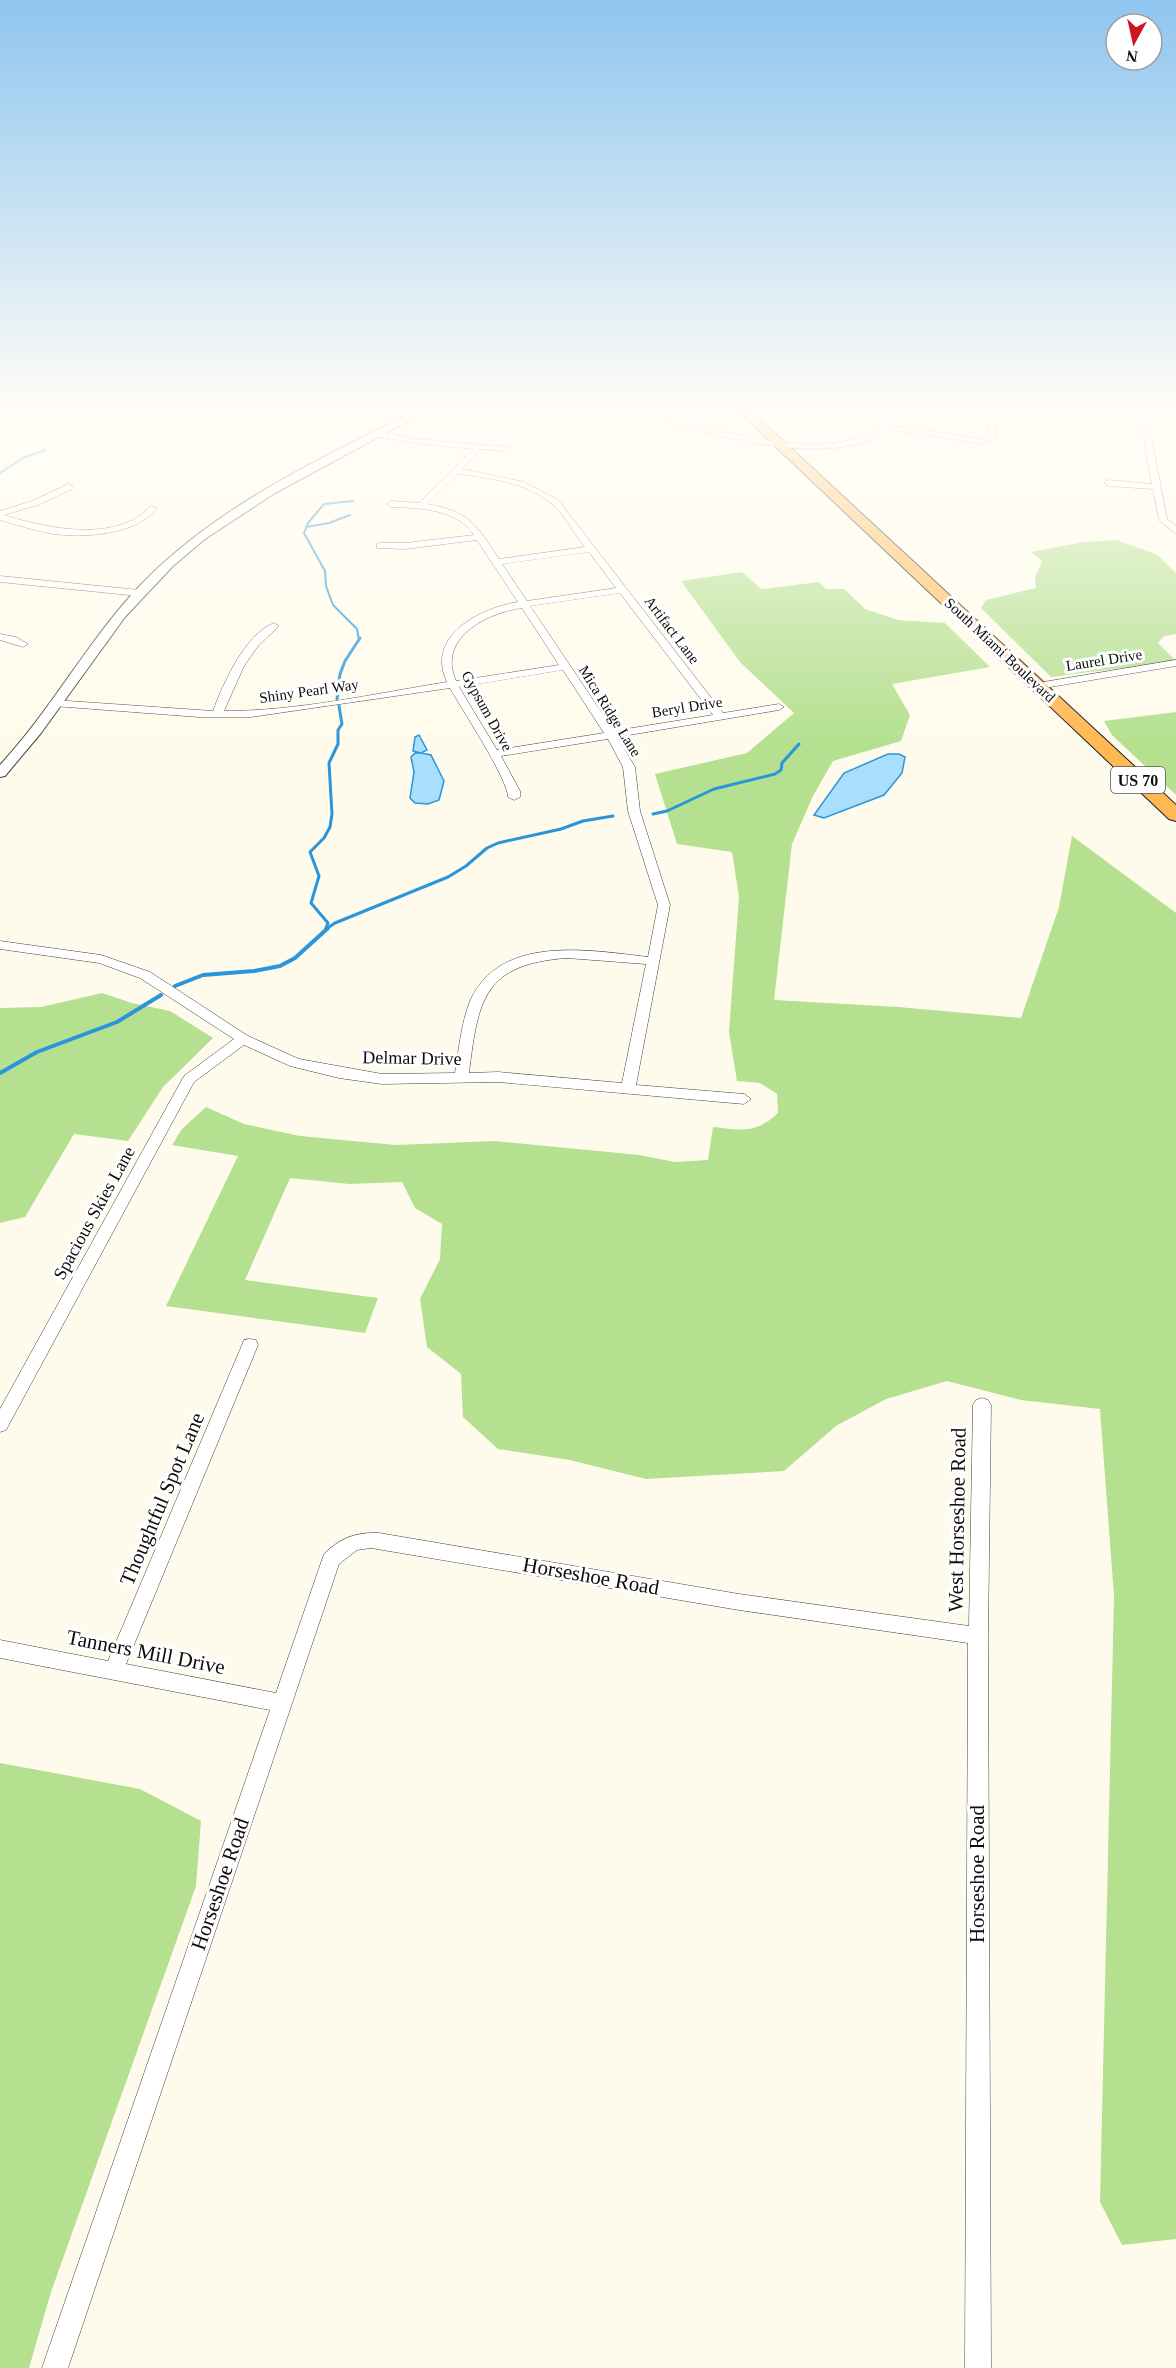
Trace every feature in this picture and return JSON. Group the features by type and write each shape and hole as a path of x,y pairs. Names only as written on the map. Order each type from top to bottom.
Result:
{"highway":[{"name":"South Miami Boulevard","path":"863,523 1176,815"}],"street":[{"path":"21,523 41,529 80,532 133,523"},
{"path":"0,773 115,622 140,593 197,542 224,523"},
{"name":"Mica Ridge Lane","path":"469,523 611,735 628,767 634,811 664,905 628,1090"},
{"name":"Artifact Lane","path":"572,523 720,717"},
{"path":"380,546 405,546 480,537"},
{"path":"497,562 592,549"},
{"path":"0,579 140,593"},
{"name":"Gypsum Drive","path":"514,797 514,791 454,685 446,662 447,652 456,637 488,613 524,603 623,590"},
{"path":"217,715 229,684 242,661 256,642 274,626"},
{"path":"0,637 13,639 22,644"},
{"name":"Laurel Drive","path":"1038,686 1176,663"},
{"name":"Shiny Pearl Way","path":"54,703 217,715 297,709 565,667"},
{"name":"Beryl Drive","path":"494,754 779,707"},
{"name":"Delmar Drive","path":"0,945 100,959 145,975 243,1039 295,1063 339,1073 382,1079 498,1077 744,1099"},
{"path":"462,1077 469,1026 478,1000 490,980 509,966 547,954 574,953 653,961"},
{"name":"Spacious Skies Lane","path":"0,1425 189,1079 243,1039"},
{"name":"Thoughtful Spot Lane","path":"114,1670 250,1345"},
{"name":"West Horseshoe Road","path":"978,1636 982,1405"},
{"name":"Horseshoe Road","path":"55,2368 331,1560 341,1549 353,1541 360,1540 423,1548 740,1602 978,1636 978,2368"},
{"name":"Tanners Mill Drive","path":"0,1649 282,1703"}],"green space":[{"path":"1117,540 1158,555 1176,573 1176,634 1164,636 1158,643 1176,661 1051,677 981,608 986,600 1036,588 1035,578 1042,561 1031,552 1085,542"},
{"path":"742,572 761,589 819,582 826,589 844,589 865,609 898,620 945,623 990,667 892,684 910,715 901,741 833,761 813,796 792,844 774,1000 898,1007 1021,1018 1059,907 1072,836 1176,913 1176,2239 1122,2245 1100,2202 1114,1596 1100,1409 1021,1400 947,1381 886,1399 836,1426 784,1471 646,1479 570,1460 498,1449 463,1417 461,1374 427,1347 420,1299 440,1259 442,1224 415,1208 402,1182 349,1184 290,1178 245,1280 378,1298 365,1333 166,1306 238,1156 172,1145 182,1129 206,1107 244,1124 300,1136 396,1145 495,1141 639,1155 675,1162 708,1160 713,1127 748,1129 770,1120 778,1113 777,1094 760,1083 737,1081 729,1032 739,897 732,852 677,844 655,774 747,753 794,713 740,662 681,581"},
{"path":"1176,712 1176,795 1112,735 1104,721"},
{"path":"102,993 132,1003 170,1011 213,1038 163,1087 128,1141 74,1134 25,1217 0,1223 0,1008 41,1007"},
{"path":"0,1763 140,1789 201,1821 196,1886 51,2292 29,2368 0,2368"}],"water":[{"path":"419,735 427,750 421,753 413,751 415,737"},
{"path":"415,753 431,755 444,781 439,800 428,804 415,803 410,798 414,772 411,757"},
{"path":"888,754 899,754 905,757 902,773 884,795 824,818 814,815 844,773"}],"waterway":[{"path":"306,527 308,523"},
{"path":"306,527 330,523"},
{"path":"306,527 304,533 325,571 326,586 333,605 357,629 359,640"},
{"path":"337,699 340,674 345,661 359,640"},
{"path":"326,928 328,923 311,903 319,876 310,852 324,838 330,827 332,814 329,763 338,744 338,730 342,724 339,706"},
{"path":"653,814 667,811 714,789 775,774 781,770 782,763 799,744"},
{"path":"326,929 335,923 448,877 466,866 487,848 498,843 561,829 583,821 613,816"},
{"path":"175,986 203,975 254,971 280,966 295,958 328,928"},
{"path":"0,1073 37,1052 117,1022 161,995"}]}
